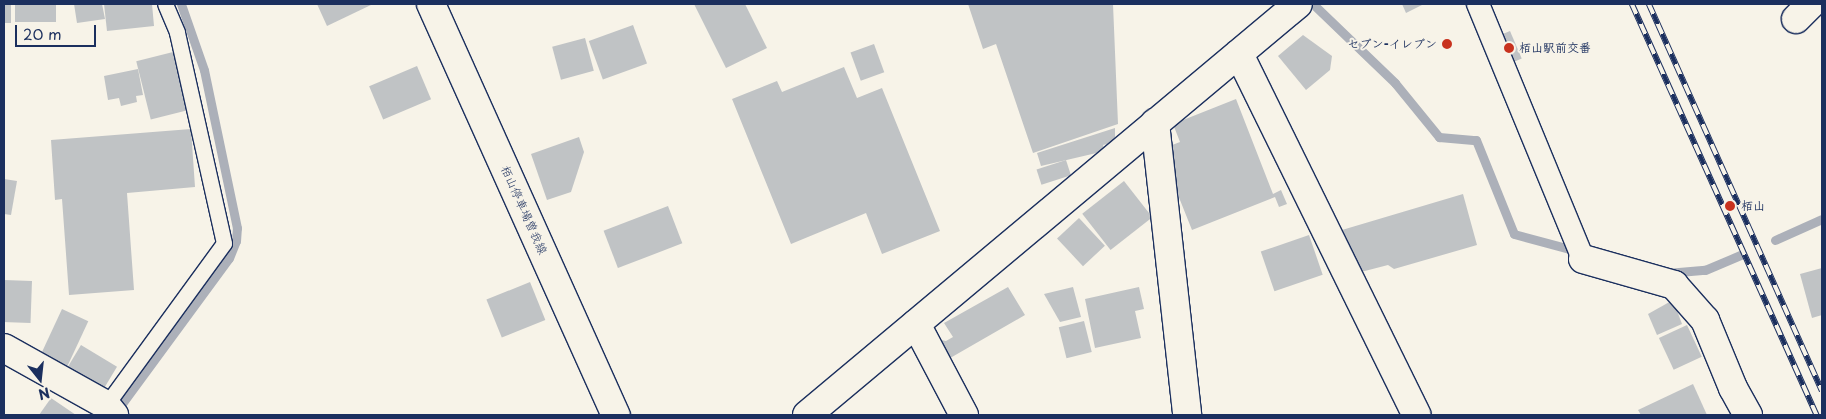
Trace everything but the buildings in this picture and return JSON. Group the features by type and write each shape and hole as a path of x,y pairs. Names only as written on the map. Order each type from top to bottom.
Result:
{"street":[{"name":"栢山停車場曽我線","path":"431,4 616,415"},
{"path":"807,415 1298,4"},
{"path":"1478,4 1583,259 1674,284 1705,320 1733,388 1748,415"},
{"path":"1239,54 1417,415"},
{"path":"1155,123 1187,415"},
{"path":"916,324 964,415"},
{"path":"4,348 110,410"}],"lane":[{"path":"110,410 224,243 177,32 165,4"}],"waterway":[{"path":"115,413 229,258 236,241 237,228 204,70 181,4"},
{"path":"1313,4 1395,83 1439,137 1476,140 1514,234 1577,251"},
{"path":"1775,240 1822,219"},
{"path":"1667,273 1705,270 1741,255"}],"railway":[{"path":"1632,4 1817,415"},
{"path":"1649,4 1822,391"}],"place":[{"name":"セブン-イレブン","path":"1447,44"},
{"name":"栢山駅前交番","path":"1509,48"},
{"name":"栢山","path":"1730,206"}]}
